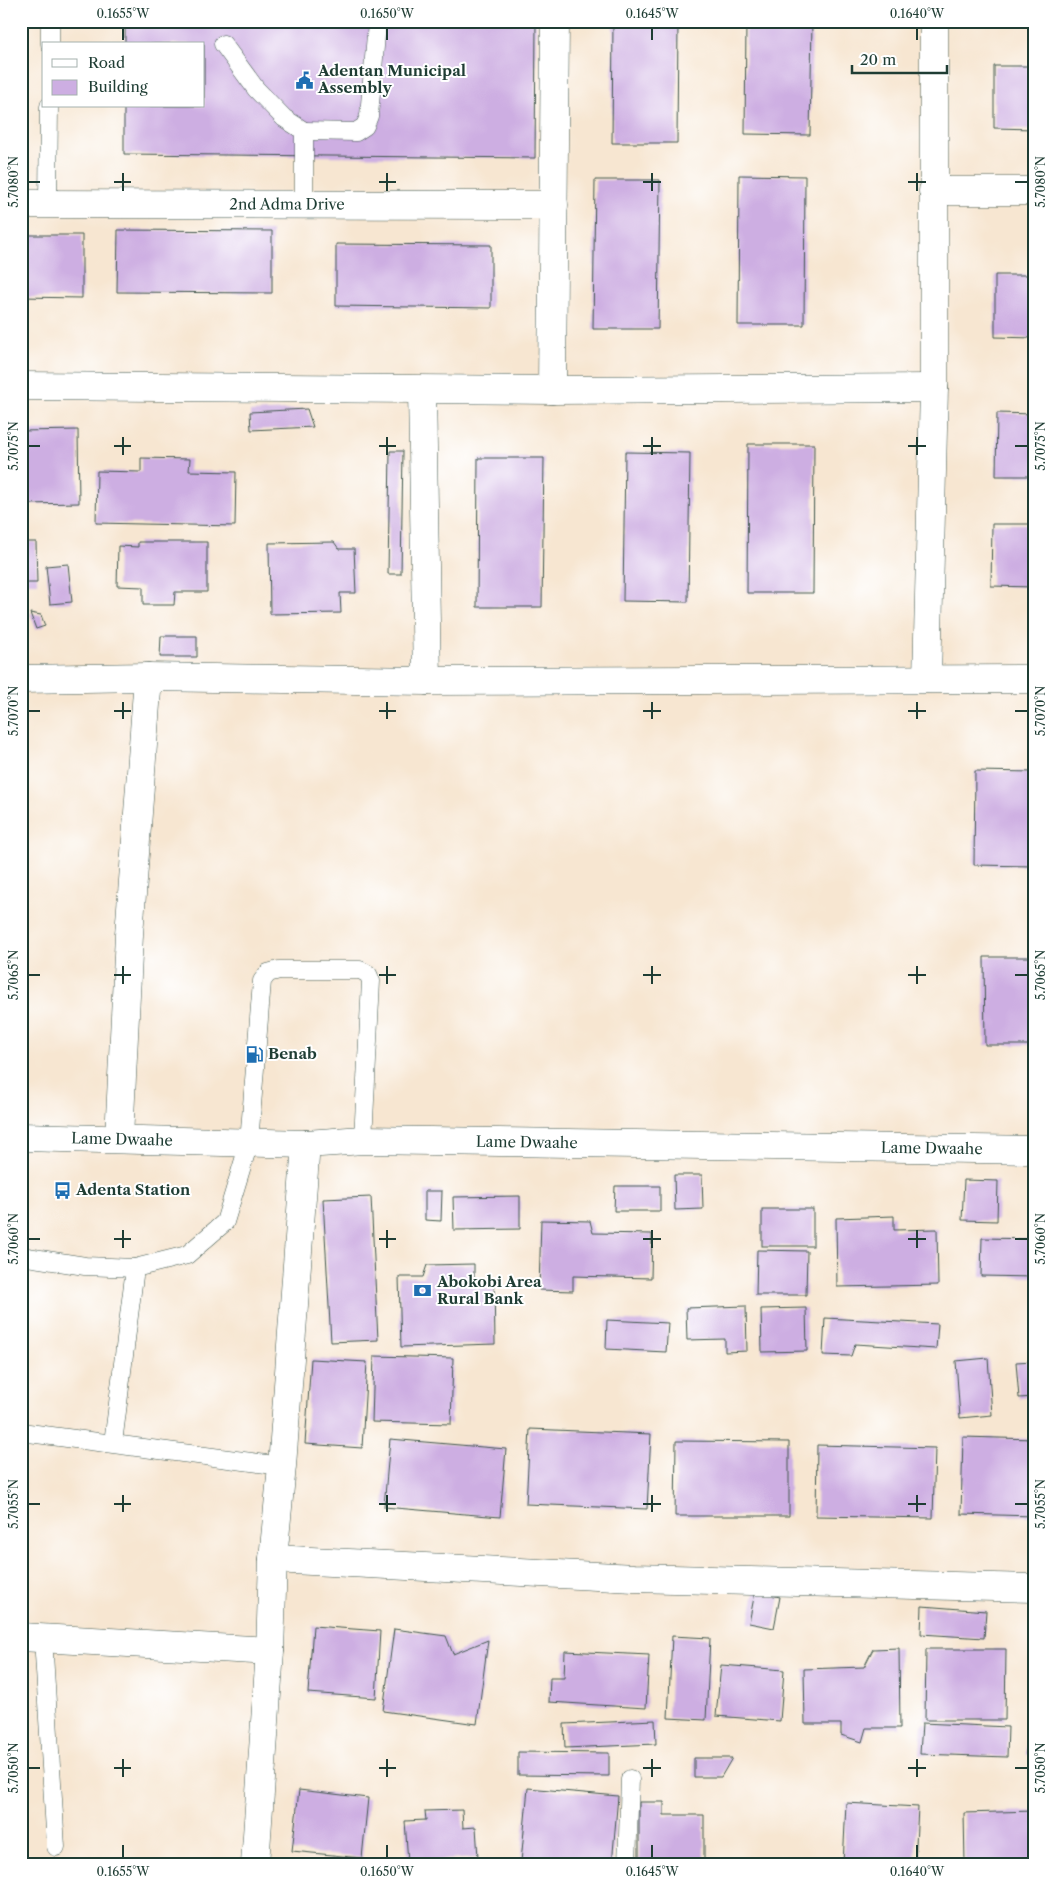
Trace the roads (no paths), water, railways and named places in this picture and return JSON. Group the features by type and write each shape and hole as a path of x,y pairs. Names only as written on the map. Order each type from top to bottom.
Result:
{"street":[{"path":"552,390 555,21"},
{"path":"928,679 934,388 934,21"},
{"path":"933,191 1034,191"},
{"name":"2nd Adma Drive","path":"35,204 554,205"},
{"path":"21,386 422,390 934,388"},
{"path":"422,390 426,681"},
{"path":"21,679 148,677 426,681 1034,679"},
{"path":"119,1138 129,935 148,677"},
{"name":"Lame Dwaahe","path":"21,1136 306,1144 364,1140 1034,1150"},
{"path":"255,1864 270,1651 273,1559 282,1466 306,1144"},
{"path":"273,1559 634,1578 1034,1588"},
{"path":"32,1637 270,1651"}],"lane":[{"path":"50,21 50,42"},
{"path":"223,44 256,89 284,118 304,130 356,132 364,126 369,116 377,23"},
{"path":"35,204 49,108"},
{"path":"304,130 304,205"},
{"path":"21,1256 86,1266 135,1268 187,1255 225,1222 248,1143 262,981 268,973 279,970 360,970 368,974 371,981 364,1140"},
{"path":"113,1443 135,1268"},
{"path":"21,1432 282,1466"},
{"path":"32,1637 56,1847"},
{"path":"627,1864 630,1778"}],"place":[{"name":"Adentan Municipal Assembly","path":"304,80"},
{"name":"Benab","path":"254,1054"},
{"name":"Adenta Station","path":"62,1190"},
{"name":"Abokobi Area Rural Bank","path":"423,1291"}]}
